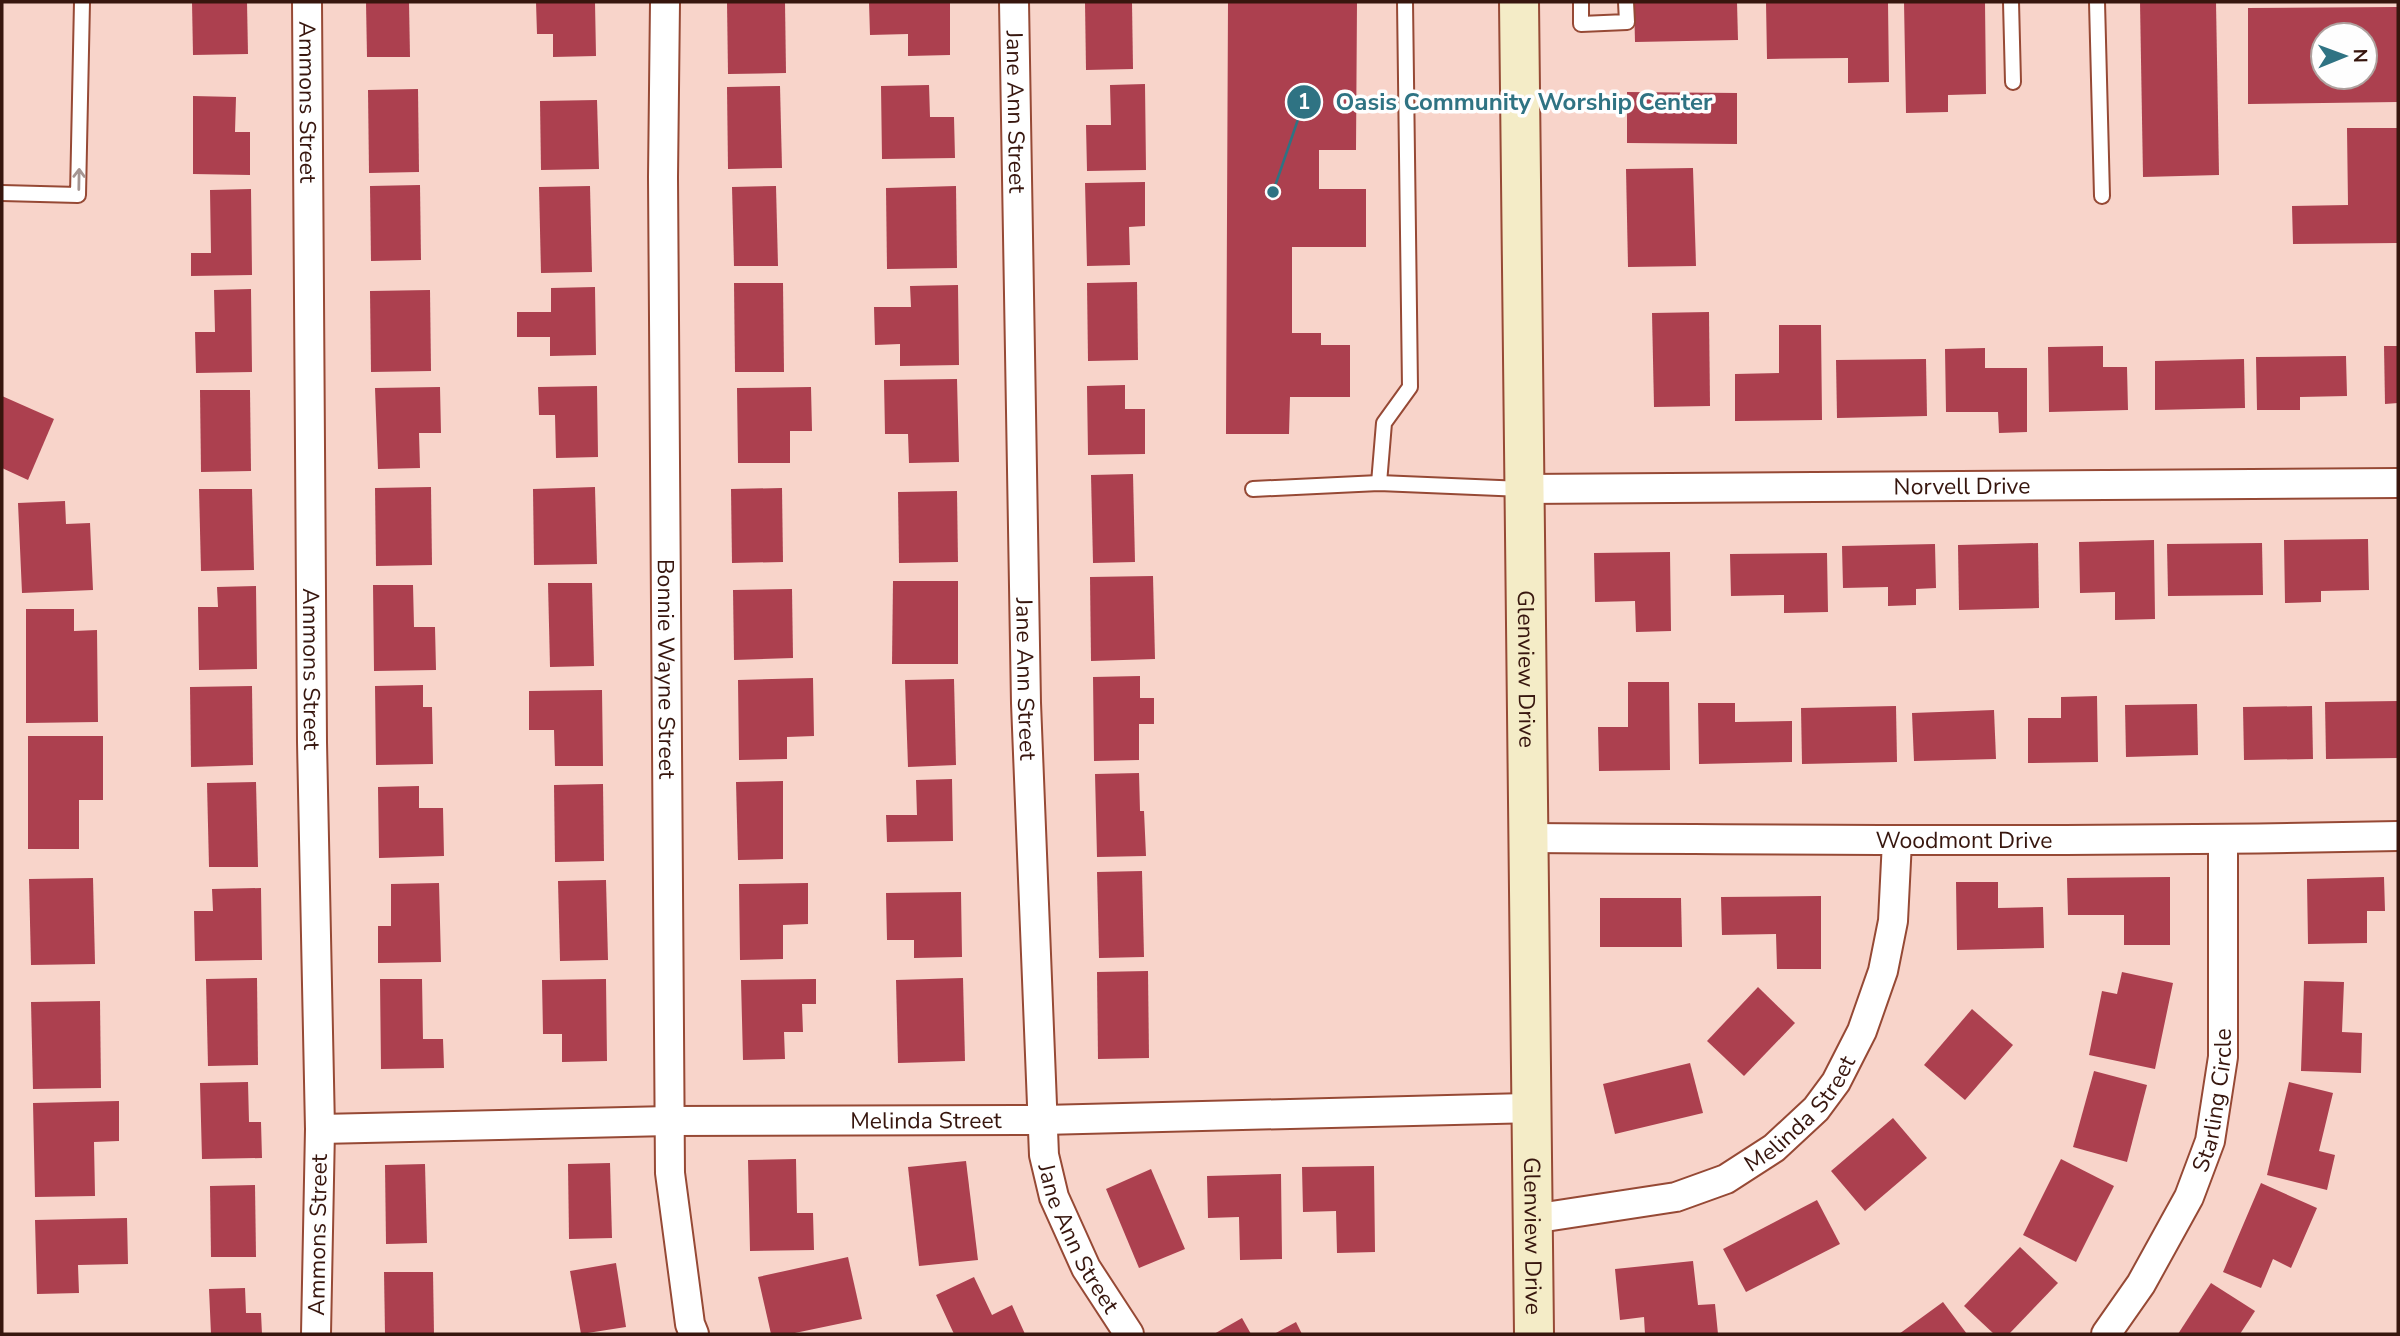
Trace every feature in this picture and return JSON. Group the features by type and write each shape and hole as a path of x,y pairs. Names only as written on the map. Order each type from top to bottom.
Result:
{"main road":[{"name":"Glenview Drive","path":"1519,2 1534,1334"}],"street":[{"name":"Ammons Street","path":"307,2 312,728 320,1129 316,1334"},
{"name":"Bonnie Wayne Street","path":"666,2 663,177 670,1173 690,1324 694,1334"},
{"name":"Jane Ann Street","path":"1014,2 1026,703 1044,1155 1054,1197 1086,1268 1129,1334"},
{"name":"Norvell Drive","path":"1524,489 2398,483"},
{"name":"Woodmont Drive","path":"1528,838 1897,841 2223,840 2398,836"},
{"name":"Starling Circle","path":"2106,1334 2141,1284 2189,1197 2210,1141 2223,1057 2223,840"},
{"name":"Melinda Street","path":"1532,1219 1676,1197 1726,1179 1774,1148 1816,1109 1836,1082 1862,1031 1883,971 1893,922 1897,841"},
{"name":"Melinda Street","path":"320,1129 669,1121 1043,1120 1531,1108"}],"lane":[{"path":"2,193 78,195 82,2"},
{"path":"1378,484 1384,424 1410,387 1405,2"},
{"path":"1581,2 1581,24 1626,22 1626,2"},
{"path":"2011,2 2013,82"},
{"path":"2097,2 2102,196"},
{"path":"1254,489 1378,484 1524,489"}],"building":[{"path":"192,2 247,2 248,54 193,55"},
{"path":"366,2 409,2 410,57 367,57"},
{"path":"536,2 595,2 596,56 553,57 553,34 537,34"},
{"path":"727,2 785,2 786,73 728,74"},
{"path":"869,2 950,2 950,55 908,56 908,34 870,35"},
{"path":"1085,2 1132,2 1133,69 1086,70"},
{"path":"1228,2 1357,2 1356,150 1319,150 1319,189 1366,189 1366,247 1292,247 1292,333 1321,333 1321,345 1350,345 1350,397 1290,397 1289,434 1226,434"},
{"path":"1634,2 1737,2 1738,40 1635,42"},
{"path":"1766,2 1888,2 1889,82 1848,83 1848,58 1767,59"},
{"path":"1904,2 1985,2 1986,94 1948,95 1948,112 1906,113"},
{"path":"2140,2 2216,2 2219,175 2143,177"},
{"path":"2398,7 2398,102 2248,104 2248,8"},
{"path":"1145,84 1146,170 1087,171 1086,125 1111,125 1110,85"},
{"path":"929,85 930,117 954,117 955,158 882,159 881,86"},
{"path":"780,86 782,168 728,169 727,87"},
{"path":"418,89 419,172 369,173 368,90"},
{"path":"1627,92 1737,93 1737,144 1627,143"},
{"path":"193,96 236,97 235,132 250,132 250,175 193,174"},
{"path":"597,100 599,169 541,170 540,101"},
{"path":"2347,128 2398,128 2398,243 2293,244 2292,206 2348,205"},
{"path":"1693,168 1696,266 1628,267 1626,169"},
{"path":"1145,182 1145,226 1129,227 1130,265 1087,266 1085,183"},
{"path":"420,185 421,260 371,261 370,186"},
{"path":"590,186 592,272 541,273 539,187"},
{"path":"776,186 778,266 734,266 732,187"},
{"path":"956,186 957,268 887,269 886,188"},
{"path":"251,189 252,275 191,276 191,253 211,253 210,190"},
{"path":"1137,282 1138,360 1088,361 1087,283"},
{"path":"734,283 783,283 784,372 735,372"},
{"path":"958,285 959,365 900,366 900,344 875,345 874,307 911,307 910,286"},
{"path":"595,287 596,355 550,356 550,337 517,337 517,312 551,312 551,288"},
{"path":"251,289 252,372 196,373 195,332 215,332 214,290"},
{"path":"430,290 431,371 371,372 370,291"},
{"path":"1709,312 1710,406 1654,407 1652,313"},
{"path":"1779,325 1821,325 1822,420 1735,421 1735,374 1779,373"},
{"path":"2103,346 2103,367 2127,367 2128,410 2049,412 2048,347"},
{"path":"2384,346 2398,346 2398,403 2385,404"},
{"path":"1985,348 1985,368 2027,368 2027,432 1999,433 1998,412 1946,412 1945,349"},
{"path":"2346,356 2347,396 2300,397 2300,410 2257,410 2256,357"},
{"path":"1926,359 1927,416 1837,418 1836,360"},
{"path":"2244,359 2245,408 2155,410 2155,361"},
{"path":"957,379 959,462 909,463 908,434 885,434 884,380"},
{"path":"1125,385 1125,409 1145,409 1145,454 1088,455 1087,386"},
{"path":"597,386 598,457 556,458 555,415 539,415 538,387"},
{"path":"440,387 441,433 419,433 420,468 378,469 375,388"},
{"path":"811,387 812,431 790,431 790,463 738,463 737,388"},
{"path":"200,390 250,390 251,471 201,472"},
{"path":"2,396 54,419 28,480 2,468"},
{"path":"1133,474 1135,562 1093,563 1091,475"},
{"path":"431,487 432,565 376,566 375,488"},
{"path":"595,487 597,564 534,565 533,489"},
{"path":"782,488 783,562 732,563 731,489"},
{"path":"199,489 252,489 254,570 201,571"},
{"path":"957,491 958,562 899,563 898,492"},
{"path":"65,501 66,524 90,523 93,590 22,593 18,503"},
{"path":"2368,539 2369,590 2321,591 2321,602 2285,603 2284,540"},
{"path":"2154,540 2155,619 2115,620 2115,592 2080,593 2079,542"},
{"path":"2038,543 2039,608 1959,610 1958,545"},
{"path":"2262,543 2263,595 2168,596 2167,544"},
{"path":"1935,544 1936,588 1916,589 1916,605 1888,606 1888,587 1843,588 1842,546"},
{"path":"1670,552 1671,631 1636,632 1635,601 1595,602 1594,553"},
{"path":"1827,553 1828,612 1784,613 1784,595 1731,596 1730,554"},
{"path":"1153,576 1155,659 1091,661 1090,577"},
{"path":"893,581 958,581 958,664 892,664"},
{"path":"548,583 592,583 594,666 550,667"},
{"path":"373,585 413,585 414,627 435,627 436,670 374,671"},
{"path":"256,586 257,669 199,670 198,607 218,607 217,587"},
{"path":"792,589 793,658 734,660 733,590"},
{"path":"26,609 74,609 74,631 97,630 98,722 26,723"},
{"path":"1140,676 1140,698 1154,698 1154,724 1139,724 1139,760 1094,761 1093,677"},
{"path":"813,678 814,736 787,737 787,759 739,760 738,680"},
{"path":"954,679 956,765 908,767 905,680"},
{"path":"1628,682 1669,682 1670,770 1599,771 1598,727 1628,727"},
{"path":"423,685 423,707 432,707 433,764 376,765 375,686"},
{"path":"252,686 253,765 191,767 190,687"},
{"path":"602,690 603,766 555,766 554,730 529,730 529,691"},
{"path":"2097,696 2098,762 2028,763 2028,718 2061,718 2061,697"},
{"path":"2398,701 2398,758 2326,759 2325,702"},
{"path":"1698,703 1735,703 1735,722 1792,721 1792,762 1699,764"},
{"path":"2197,704 2198,755 2126,757 2125,705"},
{"path":"1896,706 1897,762 1802,764 1801,708"},
{"path":"2312,706 2313,759 2244,760 2243,707"},
{"path":"1994,710 1996,759 1914,761 1912,713"},
{"path":"28,736 103,736 103,800 79,800 79,849 28,849"},
{"path":"1139,773 1140,811 1144,811 1146,856 1097,857 1095,774"},
{"path":"952,779 953,841 887,842 886,815 917,815 916,780"},
{"path":"783,781 783,859 738,860 736,782"},
{"path":"256,782 258,867 209,867 207,783"},
{"path":"603,784 604,861 555,862 554,785"},
{"path":"419,786 419,808 443,808 444,856 379,858 378,787"},
{"path":"1142,871 1144,957 1099,958 1097,872"},
{"path":"2170,877 2170,945 2124,945 2124,915 2068,915 2067,878"},
{"path":"2384,877 2385,911 2367,911 2367,943 2308,944 2307,879"},
{"path":"93,878 95,964 31,965 29,879"},
{"path":"606,880 608,960 560,961 558,881"},
{"path":"1956,882 1998,882 1998,908 2043,907 2044,948 1957,950"},
{"path":"439,883 441,962 378,963 378,926 391,926 391,884"},
{"path":"808,883 808,924 783,925 783,959 740,960 739,884"},
{"path":"261,888 262,960 195,961 194,911 213,911 212,889"},
{"path":"961,892 962,957 914,958 914,940 887,940 886,893"},
{"path":"1821,896 1821,969 1777,969 1776,934 1722,935 1721,897"},
{"path":"1600,898 1681,898 1682,947 1600,947"},
{"path":"1148,971 1149,1058 1098,1059 1097,972"},
{"path":"2122,972 2173,983 2155,1069 2089,1055 2102,991 2117,994"},
{"path":"257,978 258,1065 208,1066 206,979"},
{"path":"963,978 965,1061 898,1063 896,980"},
{"path":"380,979 422,979 423,1039 443,1039 444,1068 381,1069"},
{"path":"606,979 607,1061 562,1062 562,1034 543,1034 542,980"},
{"path":"816,979 816,1004 802,1004 803,1032 784,1032 785,1059 743,1060 741,980"},
{"path":"2304,981 2344,982 2342,1032 2362,1033 2361,1073 2301,1071"},
{"path":"1758,987 1795,1023 1744,1076 1707,1041"},
{"path":"100,1001 101,1088 33,1089 31,1002"},
{"path":"1972,1009 2013,1045 1965,1100 1924,1065"},
{"path":"1690,1063 1703,1113 1615,1134 1603,1084"},
{"path":"2094,1071 2147,1085 2127,1162 2073,1147"},
{"path":"248,1082 249,1122 261,1122 262,1158 202,1159 200,1083"},
{"path":"2289,1082 2333,1093 2319,1151 2335,1155 2327,1190 2267,1175"},
{"path":"119,1101 119,1141 94,1142 95,1196 35,1197 33,1103"},
{"path":"1893,1118 1927,1158 1865,1211 1831,1171"},
{"path":"796,1159 797,1213 813,1213 814,1250 750,1251 748,1160"},
{"path":"2061,1159 2114,1186 2076,1262 2023,1235"},
{"path":"966,1161 978,1260 919,1266 908,1167"},
{"path":"610,1163 612,1238 569,1239 568,1164"},
{"path":"425,1164 427,1243 386,1244 385,1165"},
{"path":"1374,1166 1375,1252 1337,1253 1336,1211 1303,1212 1302,1167"},
{"path":"1151,1169 1185,1249 1139,1268 1106,1189"},
{"path":"1281,1174 1282,1259 1240,1260 1239,1217 1208,1218 1207,1176"},
{"path":"2261,1183 2317,1208 2291,1268 2273,1259 2261,1288 2223,1272"},
{"path":"255,1185 256,1257 211,1257 210,1186"},
{"path":"1817,1200 1840,1244 1746,1292 1723,1249"},
{"path":"127,1218 128,1264 78,1265 79,1293 37,1294 35,1220"},
{"path":"2020,1247 2058,1283 2009,1334 1994,1334 1964,1306"},
{"path":"848,1257 862,1319 790,1334 771,1334 758,1277"},
{"path":"1693,1261 1698,1305 1715,1304 1718,1334 1645,1334 1644,1317 1620,1320 1615,1269"},
{"path":"616,1263 626,1327 581,1334 570,1271"},
{"path":"384,1272 433,1272 434,1334 385,1334"},
{"path":"974,1277 992,1315 1012,1305 1025,1334 954,1334 936,1295"},
{"path":"2211,1283 2255,1311 2240,1334 2178,1334"},
{"path":"245,1288 246,1313 261,1313 262,1334 211,1334 209,1289"},
{"path":"1943,1302 1967,1334 1899,1334"},
{"path":"1242,1318 1251,1334 1214,1334"},
{"path":"1296,1322 1302,1334 1274,1334"}],"place":[{"name":"Oasis Community Worship Center","path":"1273,192"}]}
